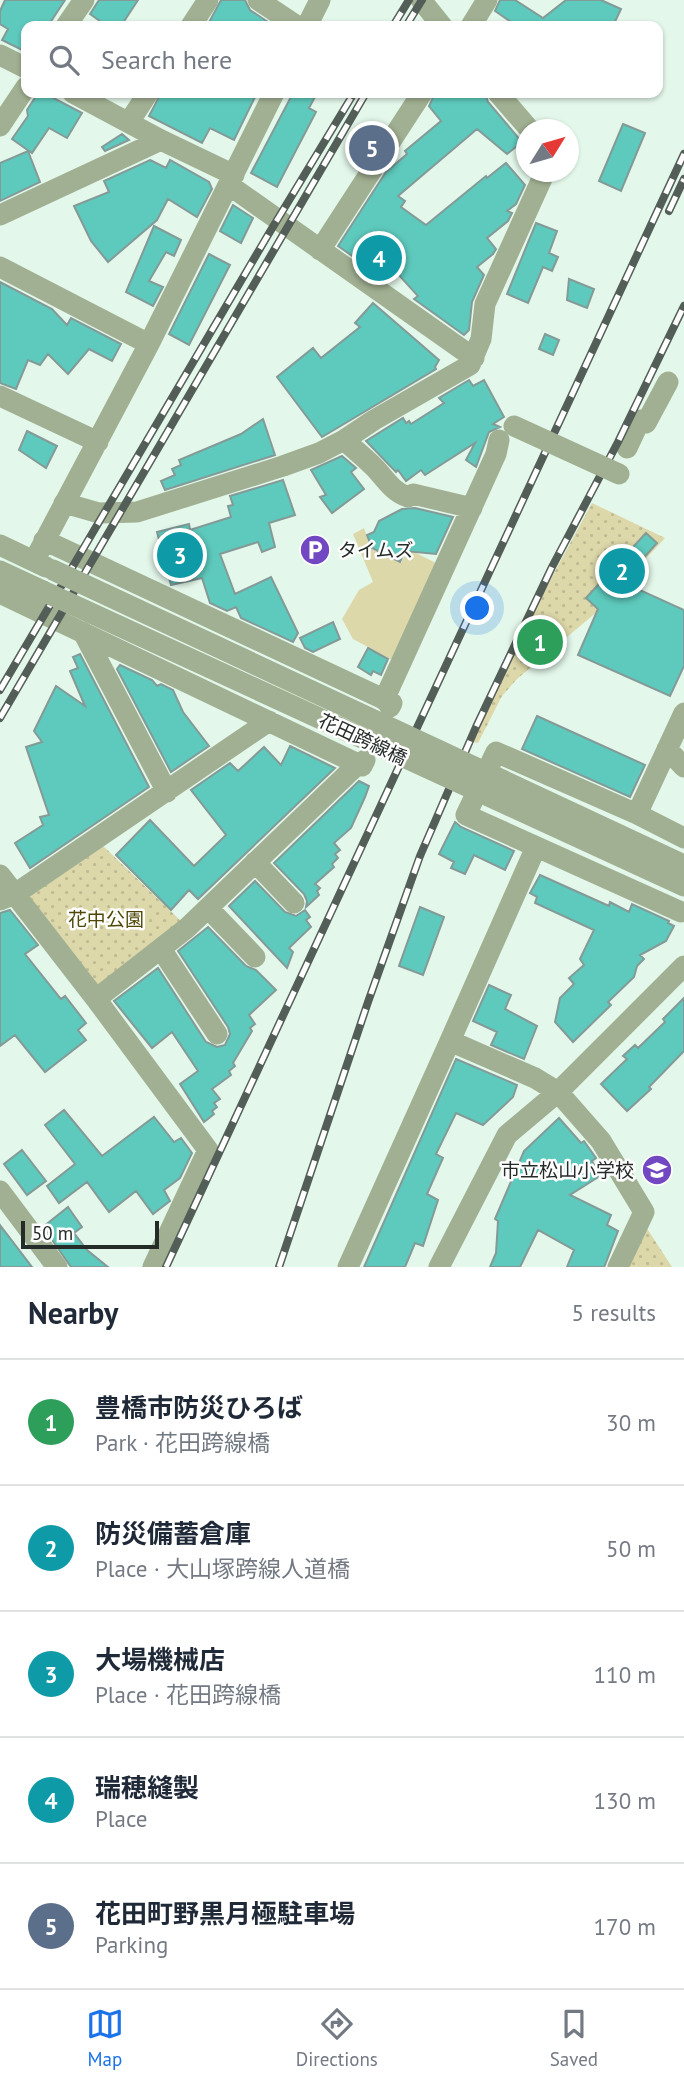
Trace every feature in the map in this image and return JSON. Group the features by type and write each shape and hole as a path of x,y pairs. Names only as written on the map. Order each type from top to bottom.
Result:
{"street":[{"path":"69,21 84,0"},
{"path":"194,21 208,0"},
{"path":"258,0 290,21"},
{"path":"310,21 320,0"},
{"path":"421,0 438,21"},
{"path":"474,21 487,0"},
{"path":"0,55 21,66"},
{"path":"0,126 21,94"},
{"path":"83,98 232,180 320,250 474,358"},
{"path":"129,122 145,98"},
{"path":"43,566 44,540 149,344 272,98"},
{"path":"320,250 419,98"},
{"path":"502,98 520,119"},
{"path":"0,215 162,140"},
{"path":"64,503 99,513 136,512 283,466 319,453 344,440 470,365 481,339 485,304 540,182"},
{"path":"0,267 149,344"},
{"path":"627,448 640,420 646,423 668,382"},
{"path":"0,396 98,442"},
{"path":"44,540 387,703 507,433 619,474"},
{"path":"344,440 402,495 408,497 413,494 472,509"},
{"name":"花田跨線橋","path":"0,545 684,864"},
{"name":"花田跨線橋","path":"0,571 684,886"},
{"path":"0,593 362,762 208,908 96,999"},
{"path":"83,632 167,792"},
{"path":"637,814 684,713"},
{"path":"8,897 167,792 269,720"},
{"path":"667,749 684,767"},
{"path":"681,912 466,815 496,752 637,814 684,838"},
{"path":"348,1267 536,847"},
{"path":"255,862 295,904"},
{"path":"0,875 8,897 96,999 208,1150 153,1267"},
{"path":"208,908 255,957"},
{"path":"161,948 217,1034"},
{"path":"439,1267 507,1135 558,1092 684,966"},
{"path":"450,1041 535,1078 558,1092 601,1141 644,1212 618,1267"},
{"path":"0,1191 57,1267"}],"green space":[{"path":"592,503 665,538 598,611 517,679 502,696 478,743 472,742 548,584"},
{"path":"364,528 371,549 401,563 408,549 438,564 394,661 353,639 342,619 359,590 373,582 353,534"},
{"name":"花中公園","path":"101,844 182,922 101,986 91,984 27,895"},
{"path":"646,1227 672,1267 628,1267"}],"building":[{"path":"5,0 65,0 51,21 21,21 21,50 2,40 8,29 0,24 0,11"},
{"path":"99,0 138,0 124,21 100,21 90,14"},
{"path":"221,0 245,0 250,10 266,21 210,21"},
{"path":"500,0 515,0 543,18 566,0 601,0 621,9 615,21 510,21 495,11"},
{"path":"35,98 54,98 82,113 67,138 49,128 32,153 12,139 28,116 27,110"},
{"path":"158,98 255,98 234,140 210,128 202,143 149,116"},
{"path":"290,98 314,98 309,108 316,112 277,187 251,173"},
{"path":"433,98 487,98 516,135 516,147 507,154 477,129 398,196 405,201 401,207 426,225 506,163 516,175 516,182 525,185 516,204 507,211 512,213 508,221 487,238 496,249 477,267 484,275 472,302 469,330 464,335 414,299 418,296 398,274 393,277 384,266 378,274 338,246 386,172 407,154 405,151 441,121 429,106"},
{"path":"623,124 645,133 621,191 599,181"},
{"path":"122,134 129,140 105,151 102,147"},
{"path":"28,151 40,182 0,201 0,163"},
{"path":"150,160 166,168 170,160 209,182 212,189 197,217 168,199 157,220 108,262 91,241 74,206 109,192 104,181"},
{"path":"233,205 253,218 241,243 220,231"},
{"path":"536,223 557,231 549,253 558,257 552,271 543,267 528,303 507,294"},
{"path":"154,226 181,240 174,256 166,252 149,281 163,287 153,306 126,292"},
{"path":"209,254 230,265 189,345 169,334"},
{"path":"569,279 594,289 587,308 567,300"},
{"path":"0,282 52,309 67,325 71,318 121,344 112,361 89,349 68,374 48,354 40,365 28,360 16,389 0,383"},
{"path":"373,303 439,360 436,369 322,437 277,377 313,348 321,358 360,327 355,323"},
{"path":"545,334 559,340 553,355 539,349"},
{"path":"469,380 473,386 484,380 504,417 493,424 500,427 489,432 476,467 466,460 475,443 425,475 421,470 406,481 398,470 396,472 366,441 403,418 406,423 409,421 411,424 444,403 439,398"},
{"path":"263,419 275,455 165,490 161,481 175,475 172,469 181,465 179,460 241,434"},
{"path":"27,431 57,446 46,468 19,450"},
{"path":"342,456 356,468 351,472 364,489 332,513 320,497 326,495 311,470"},
{"path":"283,480 295,515 269,523 275,547 262,552 258,542 220,554 235,594 271,577 298,633 293,642 241,618 236,607 227,611 210,603 202,578 171,585 157,532 189,524 190,530 231,517 228,506 233,505 230,496"},
{"path":"415,508 453,517 436,554 405,551 400,562 372,548 367,535 374,532 379,521 402,509"},
{"path":"646,533 657,543 622,582 684,610 684,666 670,696 578,655 598,609 586,598"},
{"path":"333,622 340,639 313,652 305,648 300,638"},
{"path":"368,648 388,659 381,675 373,671 371,675 358,667"},
{"path":"80,654 149,787 30,868 15,843 43,825 40,817 49,815 26,747 42,742 34,731 56,686 85,706 70,671 78,668 73,657"},
{"path":"120,665 152,680 157,686 161,684 173,690 183,712 209,746 171,772 117,669"},
{"path":"537,716 645,765 630,797 522,749"},
{"path":"290,746 335,768 198,899 189,890 171,910 116,855 150,820 194,866 226,835 191,790 230,763 238,771 264,747 281,765"},
{"path":"359,781 369,786 365,797 351,828 334,843 340,850 335,854 338,858 332,864 334,867 315,884 320,888 317,891 319,895 306,907 304,894 274,863"},
{"path":"455,822 514,851 505,870 474,855 465,874 451,868 454,862 439,854"},
{"path":"540,875 609,906 610,902 629,912 632,904 669,921 668,923 674,926 666,941 640,955 644,959 637,966 634,977 608,1002 611,1005 573,1042 555,1022 560,998 574,984 569,978 584,965 580,959 594,930 535,903 537,897 530,893"},
{"path":"255,881 285,912 296,916 305,910 310,917 306,920 311,927 289,948 293,952 287,968 229,906"},
{"path":"420,907 444,917 423,975 399,966"},
{"path":"10,910 38,945 25,954 61,999 65,996 86,1023 78,1030 86,1040 45,1072 15,1035 0,1046 0,913"},
{"path":"208,927 246,966 256,970 276,990 249,1015 255,1024 250,1028 252,1031 233,1063 235,1066 229,1071 231,1075 212,1089 220,1099 214,1103 217,1107 212,1111 214,1114 204,1122 180,1084 198,1071 172,1032 152,1048 114,1001 158,968 206,1042 217,1047 225,1045 230,1034 228,1027 178,951"},
{"path":"489,985 511,995 505,1009 537,1026 524,1059 491,1045 497,1032 473,1021"},
{"path":"684,998 684,1051 649,1087 651,1089 627,1111 601,1084 627,1059 623,1056 635,1045 638,1048 665,1022 663,1019"},
{"path":"456,1059 517,1085 513,1097 483,1125 456,1113 436,1154 443,1158 427,1194 438,1200 423,1246 415,1243 405,1267 364,1267"},
{"path":"64,1110 102,1156 154,1117 174,1142 181,1138 192,1153 180,1178 164,1190 170,1201 153,1214 136,1191 109,1212 87,1182 59,1203 47,1186 75,1164 45,1125"},
{"path":"559,1118 581,1143 584,1141 596,1158 592,1161 600,1176 570,1195 611,1215 607,1225 618,1231 605,1265 567,1267 574,1250 538,1230 520,1267 490,1267 496,1253 498,1221 495,1219 524,1151"},
{"path":"22,1150 46,1181 27,1195 4,1164"},
{"path":"68,1207 82,1227 74,1233 87,1250 108,1267 71,1267 43,1227"},
{"path":"0,1225 32,1267 0,1267"}],"railway":[{"path":"396,21 409,0"},
{"path":"409,21 422,0"},
{"path":"0,690 351,98"},
{"path":"0,718 363,98"},
{"path":"166,1267 684,154"},
{"path":"669,211 684,179"},
{"path":"279,1267 420,856 476,727 552,567 618,442 684,306"}],"place":[{"name":"花田町野黒月極駐車場","path":"372,148"},
{"name":"瑞穂縫製","path":"379,258"},
{"name":"タイムズ","path":"315,550"},
{"name":"大場機械店","path":"180,555"},
{"name":"防災備蓄倉庫","path":"622,571"},
{"name":"豊橋市防災ひろば","path":"540,642"},
{"name":"市立松山小学校","path":"657,1170"}]}
